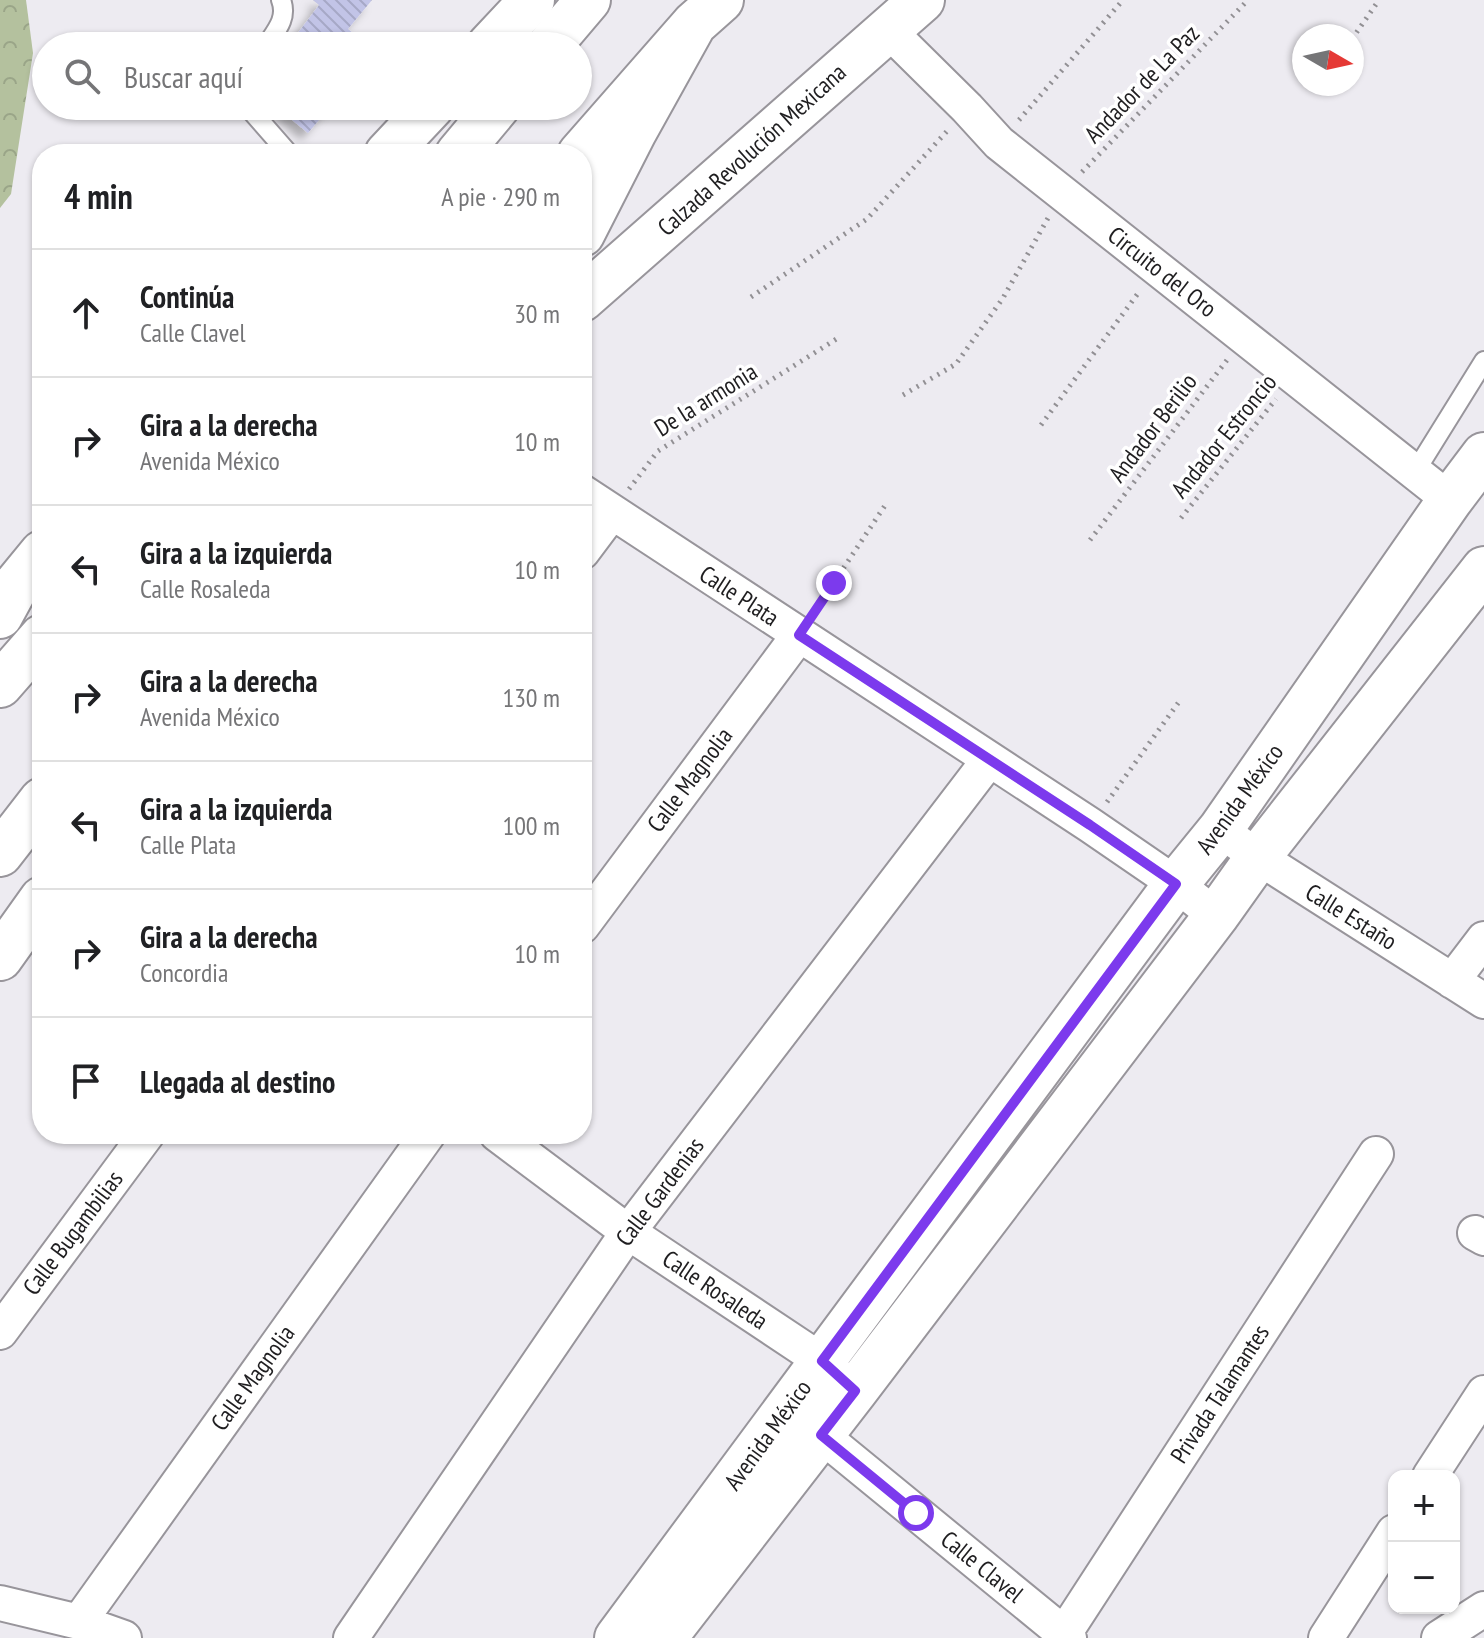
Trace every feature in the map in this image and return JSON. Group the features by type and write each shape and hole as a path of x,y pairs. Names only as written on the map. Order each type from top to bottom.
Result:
{"street":[{"path":"502,32 532,0"},
{"path":"561,32 588,0"},
{"name":"Calzada Revolución Mexicana","path":"592,290 922,0"},
{"path":"589,144 707,12"},
{"path":"592,214 634,132 707,12"},
{"name":"Circuito del Oro","path":"887,29 999,143 1450,500"},
{"path":"396,144 419,120"},
{"path":"466,144 486,120"},
{"name":"Avenida México","path":"670,1624 822,1361 1176,884 1220,830 1484,455"},
{"name":"Calle Plata","path":"592,499 1090,825 1176,884 1216,916"},
{"path":"592,539 612,512"},
{"name":"Avenida México","path":"617,1638 670,1624 855,1391 1258,857 1484,569"},
{"name":"Calle Magnolia","path":"592,913 799,635"},
{"path":"0,685 32,648"},
{"name":"Calle Gardenias","path":"351,1638 628,1232 989,760"},
{"path":"0,854 32,813"},
{"name":"Calle Estaño","path":"1220,830 1484,1001"},
{"path":"0,958 32,913"},
{"path":"1452,981 1484,939"},
{"name":"Calle Bugambilias","path":"0,1332 140,1144"},
{"name":"Calle Magnolia","path":"79,1622 421,1144"},
{"name":"Calle Rosaleda","path":"510,1144 628,1232 822,1361 855,1391"},
{"name":"Privada Talamantes","path":"1066,1636 1376,1154"},
{"path":"1434,1470 1484,1393"},
{"name":"Calle Clavel","path":"821,1435 1066,1636"},
{"path":"1339,1634 1389,1542"},
{"path":"0,1603 79,1622 124,1638"},
{"path":"1439,1638 1484,1609"}],"lane":[{"path":"275,32 282,21 284,8 281,0"},
{"path":"259,120 280,144"},
{"path":"1415,472 1484,361"}],"path":[{"path":"999,143 1123,0"},
{"name":"Andador de La Paz","path":"903,395 956,364 1003,298 1062,192 1248,0"},
{"path":"1362,24 1379,0"},
{"path":"751,297 867,219 967,108"},
{"path":"1041,425 1156,269"},
{"name":"Andador Berilio","path":"1090,540 1245,337"},
{"name":"De la armonia","path":"612,512 658,451 838,338"},
{"name":"Andador Estroncio","path":"1181,518 1295,377"},
{"path":"799,635 886,504"},
{"path":"1090,825 1181,699"}],"green space":[{"path":"0,0 26,0 32,59 11,194 0,208"}],"building":[{"path":"313,0 372,0 348,29 352,32 299,32 319,5"},
{"path":"292,120 319,120 308,133"}],"route":[{"path":"834,583 799,635 1176,884 822,1361 855,1391 821,1435 916,1513"}]}
